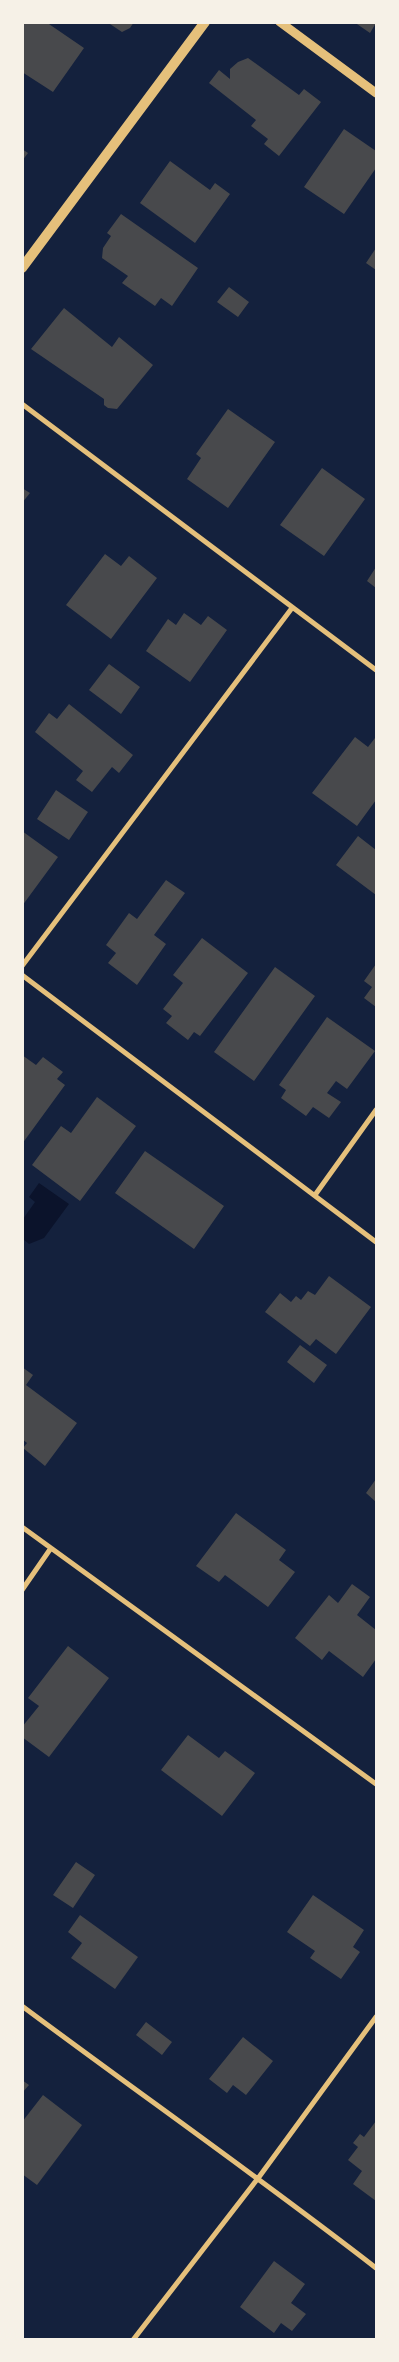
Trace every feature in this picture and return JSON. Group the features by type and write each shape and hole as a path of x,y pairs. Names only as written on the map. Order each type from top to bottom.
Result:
{"main road":[{"path":"22,268 205,22"}],"street":[{"path":"280,22 376,93"},
{"path":"22,404 376,670"},
{"path":"22,966 292,608"},
{"path":"22,975 376,1242"},
{"path":"315,1196 376,1110"},
{"path":"22,1527 376,1784"},
{"path":"22,1590 51,1548"},
{"path":"22,2006 147,2099 259,2178 376,2268"},
{"path":"132,2340 259,2178 376,2017"}],"water":[{"path":"39,1183 69,1204 44,1238 29,1244 23,1239 23,1219 35,1202 29,1197"}],"building":[{"path":"22,22 46,22 84,48 53,92 22,72"},
{"path":"107,22 134,22 130,28 122,32"},
{"path":"354,22 376,22 376,23 370,33"},
{"path":"248,58 299,95 304,89 321,102 279,156 264,144 268,139 251,126 256,120 209,83 219,70 230,79 230,69 238,62"},
{"path":"344,129 376,151 376,168 344,214 304,187"},
{"path":"22,149 28,153 22,161"},
{"path":"170,161 210,190 215,183 230,194 195,243 140,203"},
{"path":"121,214 198,268 172,306 161,298 155,306 122,283 128,276 102,258 103,248 111,236 107,233"},
{"path":"376,248 376,270 366,263"},
{"path":"229,287 249,302 238,317 217,302"},
{"path":"64,308 112,347 119,337 153,365 117,409 108,408 104,405 104,399 31,349"},
{"path":"228,409 275,442 228,508 187,479 201,458 196,454"},
{"path":"322,468 365,499 324,556 280,525"},
{"path":"22,488 30,493 22,503"},
{"path":"105,554 121,566 129,556 157,578 111,639 66,605"},
{"path":"376,567 376,588 367,581"},
{"path":"184,613 201,625 208,616 227,630 190,682 146,651 168,619 176,625"},
{"path":"109,664 140,687 121,714 89,690"},
{"path":"69,704 133,755 119,773 112,767 92,792 76,780 83,771 35,732 49,713 57,719"},
{"path":"355,737 368,747 376,739 376,800 357,826 312,793"},
{"path":"56,790 88,812 69,840 37,819"},
{"path":"22,831 58,857 22,906"},
{"path":"358,836 376,850 376,895 336,865"},
{"path":"166,880 185,893 154,935 166,944 137,985 108,963 116,953 106,945 129,913 137,919"},
{"path":"202,938 248,973 200,1036 194,1032 188,1040 166,1023 172,1016 163,1009 183,983 173,975"},
{"path":"376,964 376,1007 364,998 372,987 364,981"},
{"path":"275,967 315,996 254,1081 214,1052"},
{"path":"327,1017 375,1051 347,1089 336,1081 327,1093 341,1102 329,1118 313,1107 306,1116 281,1098 286,1090 279,1085"},
{"path":"22,1055 36,1065 43,1057 63,1072 57,1079 65,1085 22,1144"},
{"path":"97,1097 136,1126 80,1201 32,1165 61,1126 71,1133"},
{"path":"145,1151 224,1206 194,1249 115,1193"},
{"path":"329,1276 371,1307 336,1354 316,1339 310,1346 265,1312 280,1293 291,1302 296,1296 301,1300 308,1291 315,1295"},
{"path":"300,1345 327,1365 314,1383 287,1362"},
{"path":"22,1367 33,1375 26,1385 77,1423 45,1466 23,1448 27,1443 22,1439"},
{"path":"376,1479 376,1502 366,1493"},
{"path":"236,1513 286,1550 279,1560 295,1572 268,1607 225,1575 219,1582 196,1566"},
{"path":"352,1584 370,1597 357,1615 376,1630 376,1659 363,1677 329,1651 322,1660 295,1638 329,1595 338,1603"},
{"path":"68,1646 109,1678 49,1757 22,1737 22,1727 39,1706 28,1698"},
{"path":"188,1735 219,1758 225,1751 255,1773 222,1816 161,1770"},
{"path":"76,1862 95,1875 73,1908 53,1895"},
{"path":"313,1895 364,1930 353,1947 360,1952 341,1979 310,1958 315,1951 287,1932"},
{"path":"80,1915 138,1957 115,1989 71,1958 82,1943 68,1932"},
{"path":"146,2022 172,2042 162,2055 136,2035"},
{"path":"243,2037 273,2061 246,2095 233,2085 227,2093 209,2079"},
{"path":"22,2080 29,2085 22,2093"},
{"path":"43,2095 82,2125 37,2185 22,2174 22,2122"},
{"path":"376,2121 376,2201 353,2184 362,2171 348,2160 358,2147 353,2143 360,2134 364,2137"},
{"path":"274,2261 305,2284 291,2303 306,2314 292,2331 281,2323 274,2333 240,2307"}]}
